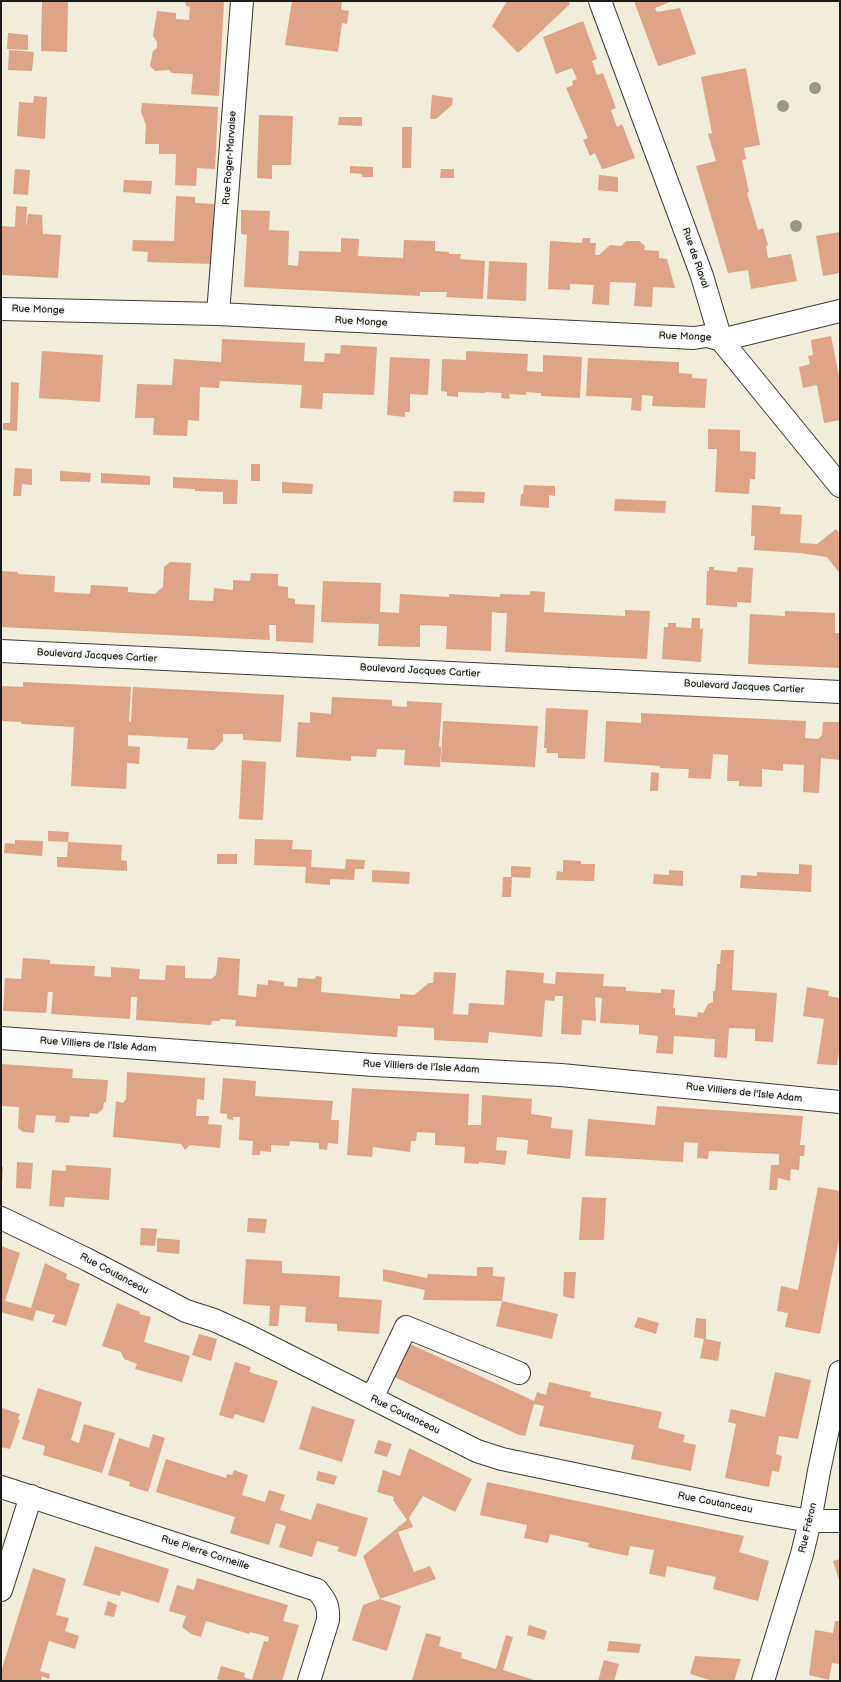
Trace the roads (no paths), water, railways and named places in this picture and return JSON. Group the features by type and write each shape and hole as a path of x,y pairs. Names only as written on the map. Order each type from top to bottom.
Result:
{"street":[{"name":"Rue Roger-Marvaise","path":"218,314 242,1"},
{"name":"Rue de Riaval","path":"600,1 702,276 721,340 840,486"},
{"name":"Rue Monge","path":"1,308 218,314 694,338 707,336 721,340"},
{"path":"721,340 840,311"},
{"name":"Boulevard Jacques Cartier","path":"1,651 840,692"},
{"name":"Rue Villiers de l'Isle Adam","path":"1,1038 374,1065 562,1075 840,1102"},
{"name":"Rue Coutanceau","path":"1,1218 86,1259 186,1311 214,1320 250,1336 477,1451 502,1459 740,1508 810,1521 840,1522"},
{"path":"372,1398 406,1327 520,1373"},
{"name":"Rue Fréron","path":"763,1681 802,1554 840,1372"},
{"name":"Rue Pierre Corneille","path":"1,1487 317,1590 329,1609 328,1620 309,1681"},
{"path":"1,1590 31,1496"}]}
